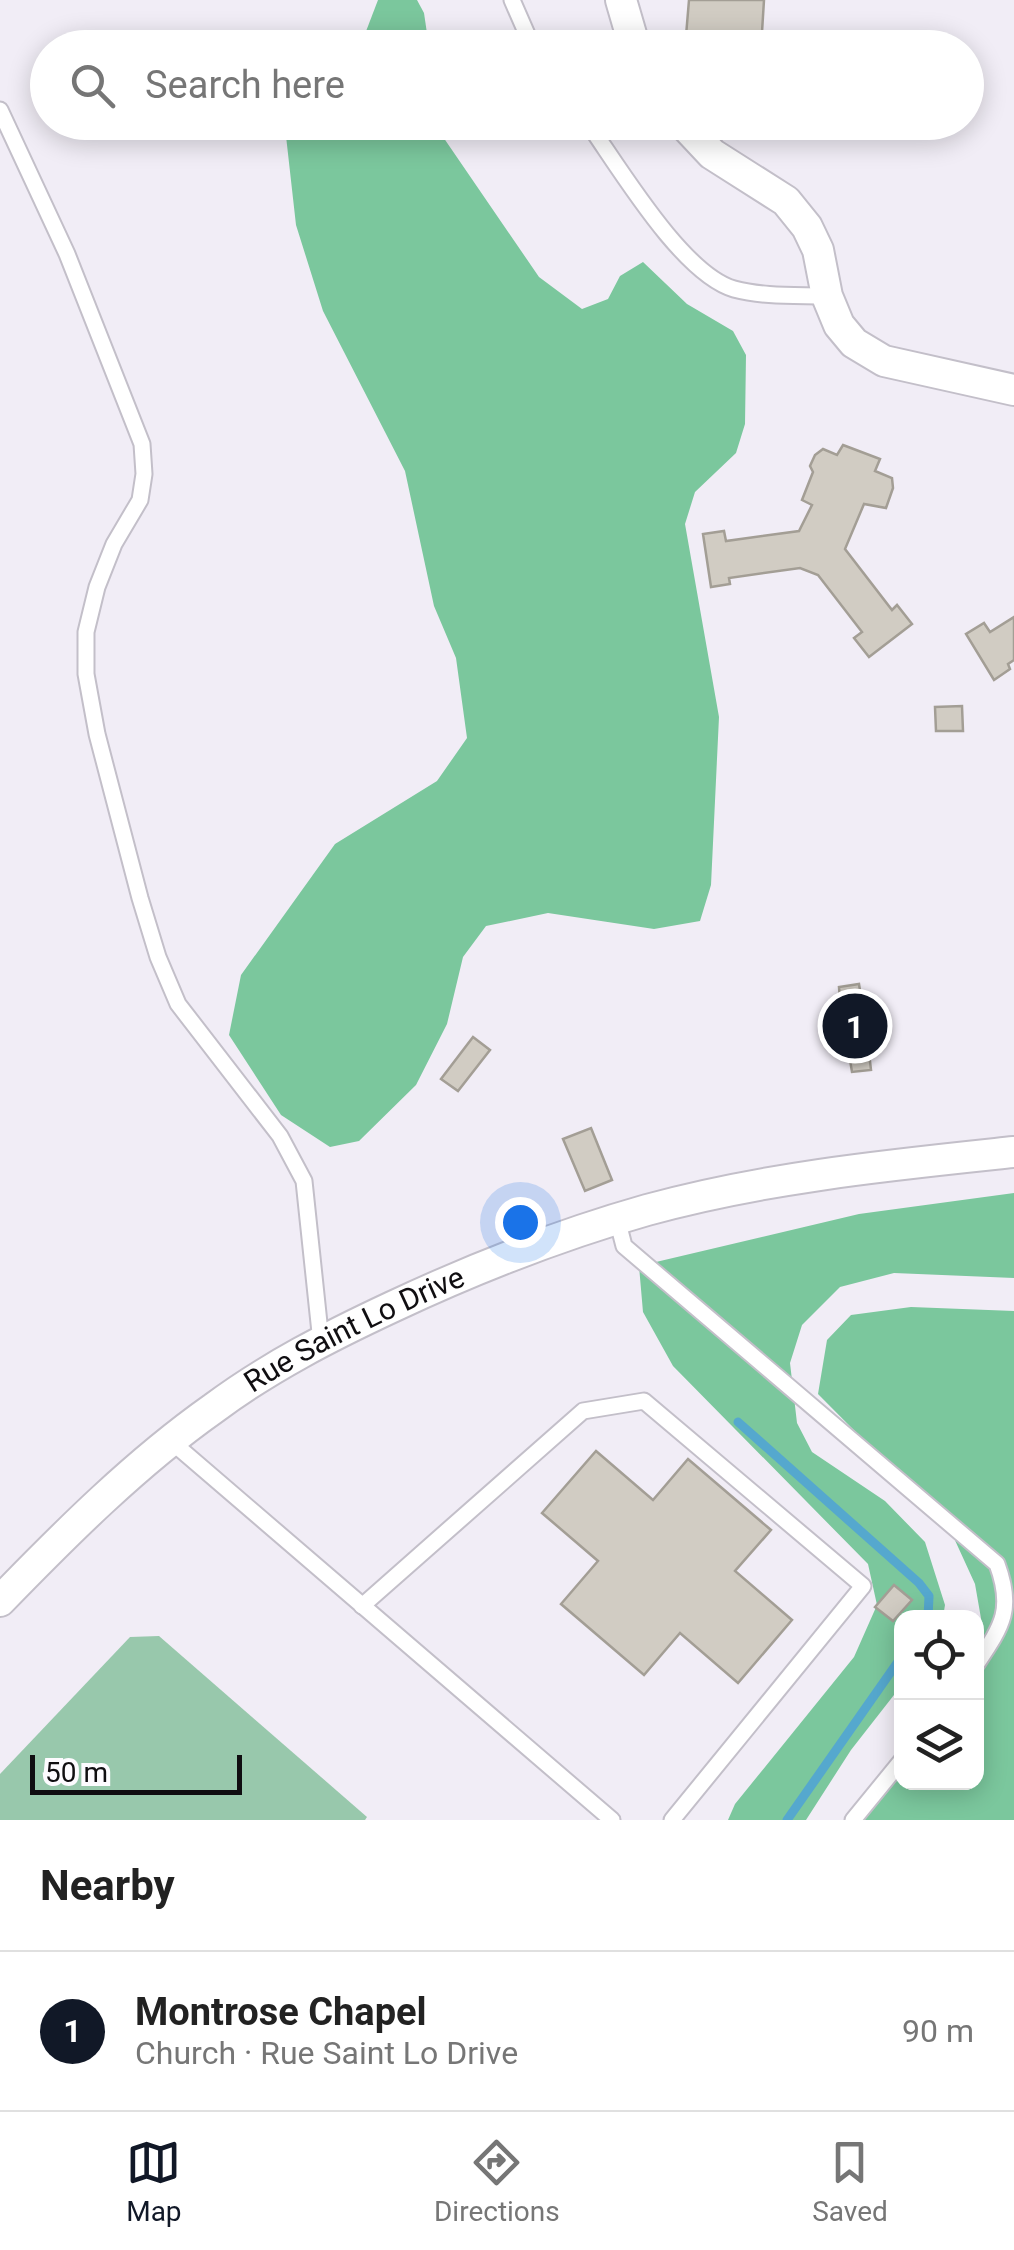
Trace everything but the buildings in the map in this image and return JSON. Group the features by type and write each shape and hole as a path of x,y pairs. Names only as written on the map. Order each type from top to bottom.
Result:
{"street":[{"path":"620,0 629,30"},
{"path":"699,140 712,154 786,200 807,226 818,250 826,296 854,343 884,360 1014,390"},
{"name":"Rue Saint Lo Drive","path":"0,1601 70,1530 172,1442 253,1381 322,1342 458,1276 617,1219 738,1190 821,1174 1014,1152"}],"lane":[{"path":"512,0 525,30"},
{"path":"0,110 67,254 142,444 144,474 140,500 114,544 96,587 86,632 86,674 96,734 140,898 178,1004 280,1136 304,1181 322,1342"},
{"path":"600,140 670,238 698,268 730,288 764,295 826,296"},
{"path":"617,1219 624,1246 997,1564 1006,1582 1010,1605 984,1653"},
{"path":"362,1606 583,1412 644,1402 864,1586 672,1820"},
{"path":"172,1442 612,1820"},
{"path":"853,1820 894,1770"}],"green space":[{"path":"378,0 417,0 426,30 367,30"},
{"path":"286,140 445,140 539,277 582,309 608,299 620,276 643,262 687,304 733,331 746,355 745,424 736,453 695,492 685,524 719,717 711,885 700,921 654,929 548,913 486,926 463,957 447,1024 416,1085 359,1141 330,1147 281,1115 229,1035 241,975 335,844 437,781 467,738 456,658 434,606 405,471 323,311 296,225"},
{"path":"1014,1193 1014,1278 894,1273 840,1287 802,1325 790,1363 797,1423 812,1452 885,1501 925,1542 944,1610 894,1610 894,1695 851,1750 806,1820 728,1820 735,1804 854,1657 877,1605 868,1564 673,1366 643,1312 639,1266 859,1214"},
{"path":"911,1307 1014,1311 1014,1820 851,1820 894,1765 894,1790 984,1790 986,1647 984,1610 980,1610 975,1584 948,1525 818,1394 827,1340 851,1315"},
{"path":"159,1636 367,1817 365,1820 0,1820 0,1774 130,1637"}],"waterway":[{"path":"738,1422 919,1583 929,1596 928,1610"},
{"path":"787,1820 894,1667"}],"place":[{"name":"Montrose Chapel","path":"855,1026"}]}
